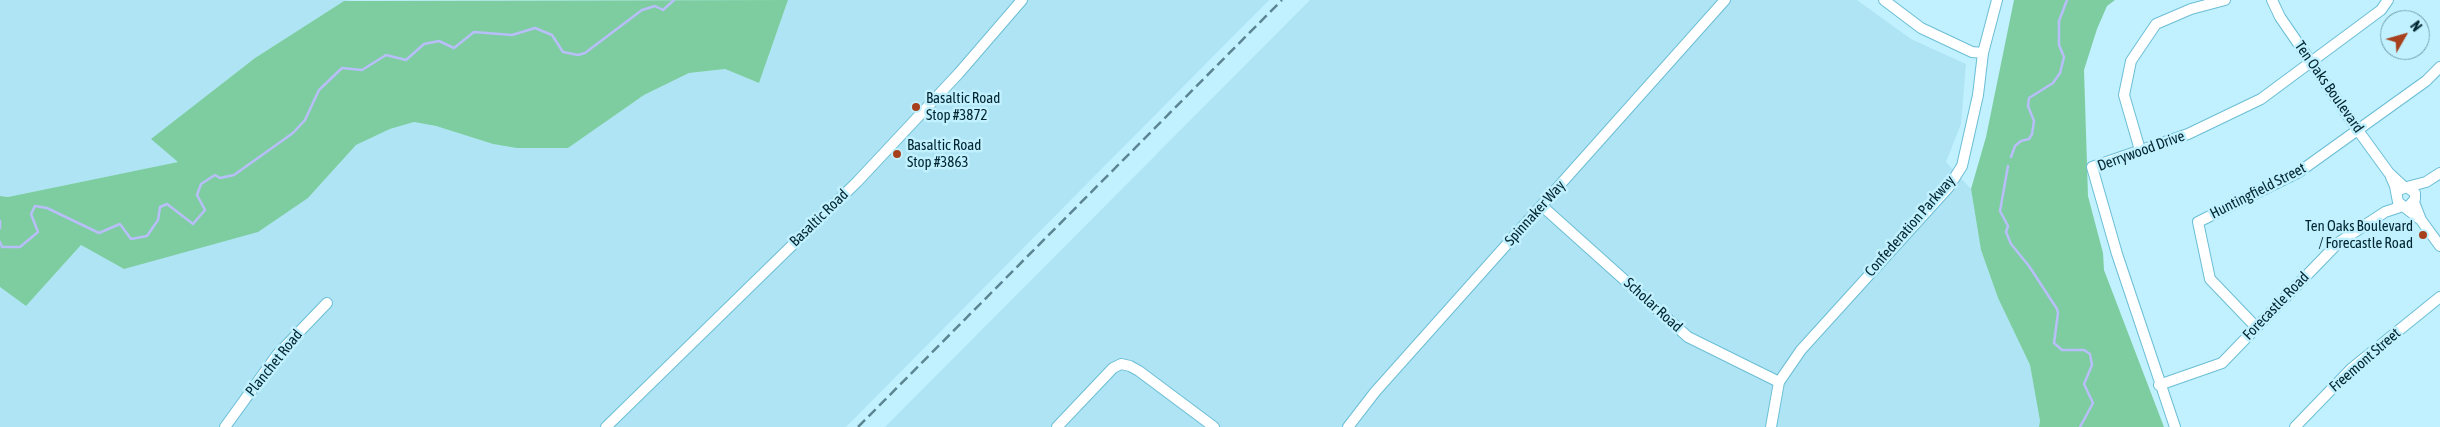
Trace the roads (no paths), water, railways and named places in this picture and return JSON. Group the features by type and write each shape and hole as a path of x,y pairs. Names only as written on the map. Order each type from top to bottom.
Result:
{"street":[{"name":"Basaltic Road","path":"606,427 740,293 857,182 959,74 1022,0"},
{"name":"Spinnaker Way","path":"1348,427 1375,392 1725,0"},
{"path":"1884,0 1921,28 1972,52 1983,53"},
{"name":"Confederation Parkway","path":"1770,427 1779,382 1801,350 1948,188 1959,171 1966,154 1983,53 1997,0"},
{"path":"2140,150 2124,95 2131,61 2156,24 2191,9 2225,0"},
{"name":"Ten Oaks Boulevard","path":"2272,0 2280,17 2401,191"},
{"name":"Derrywood Drive","path":"2175,427 2159,385 2116,254 2092,167 2188,134 2261,99 2381,10 2388,0"},
{"name":"Huntingfield Street","path":"2255,326 2210,279 2198,222 2299,172 2357,128 2426,81 2440,67"},
{"path":"2401,191 2426,182 2440,173"},
{"path":"2410,204 2426,182"},
{"path":"2401,191 2415,193 2410,204"},
{"path":"2401,191 2398,202 2410,204 2440,246"},
{"name":"Forecastle Road","path":"2385,212 2401,191"},
{"name":"Forecastle Road","path":"2159,385 2222,363 2255,326 2338,243 2385,212 2410,204"},
{"name":"Scholar Road","path":"1542,206 1688,337 1779,382"},
{"name":"Freemont Street","path":"2295,427 2351,369 2440,297"},
{"name":"Planchet Road","path":"225,427 277,354 327,303"},
{"path":"1057,427 1112,368 1121,364 1139,371 1214,427"}],"waterway":[{"path":"0,242 2,247 20,247 38,232 31,214 35,206 47,208 99,233 120,224 131,239 147,236 158,220 160,207 167,204 193,224 205,210 197,195 201,184 215,175 220,178 234,175 293,133 305,120 319,90 342,68 362,70 386,55 406,60 424,44 439,41 454,48 474,32 512,35 535,28 552,35 563,52 578,55 585,53 642,10 655,6 663,10 674,0"},
{"path":"2011,157 2015,146 2021,141 2029,139 2032,134 2034,121 2028,106 2029,98 2053,83 2060,73 2064,57 2059,45 2059,21 2067,0"},
{"path":"2008,166 2000,211 2008,226 2006,232 2011,244 2029,266 2057,309 2054,343 2062,350 2084,350 2090,354 2092,365 2084,384 2093,403 2080,427"},
{"path":"0,221 0,228"}],"railway":[{"path":"858,427 1282,0"}],"place":[{"name":"Basaltic Road Stop #3872","path":"916,107"},
{"name":"Basaltic Road Stop #3863","path":"897,154"},
{"name":"Ten Oaks Boulevard / Forecastle Road","path":"2423,235"}]}
